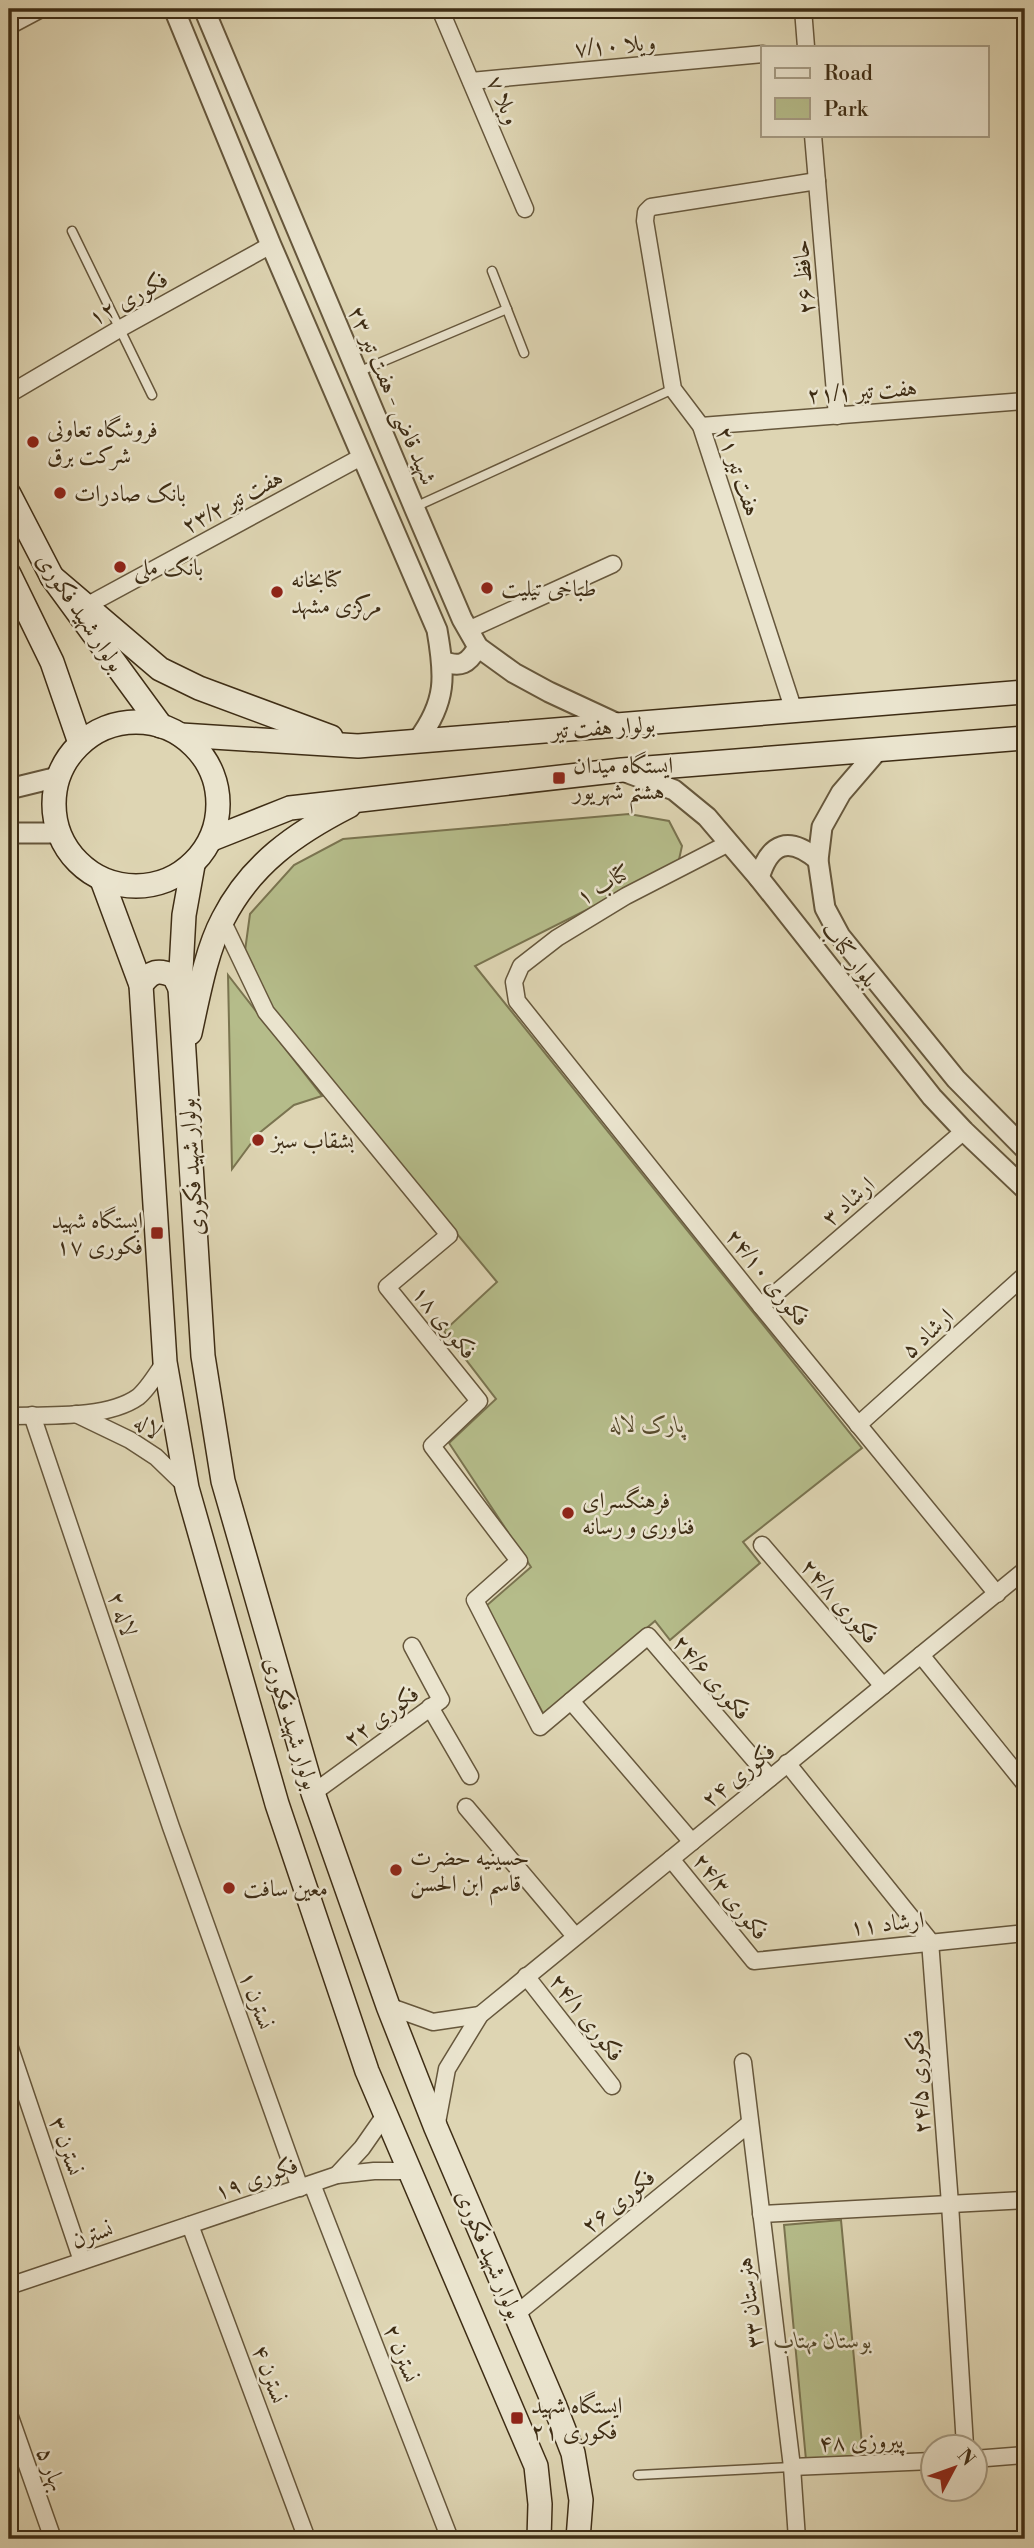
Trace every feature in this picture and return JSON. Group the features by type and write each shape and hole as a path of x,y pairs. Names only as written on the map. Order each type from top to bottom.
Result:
{"main road":[{"name":"بولوار شهید فکوری","path":"9,494 52,578 171,730"},
{"name":"بولوار شهید فکوری","path":"9,574 52,662 80,743"},
{"path":"52,578 160,669 199,688 358,746"},
{"name":"بولوار هفت تیر","path":"171,730 358,746 1025,692"},
{"path":"140,722 171,730 197,748 211,768 218,791 219,816 212,839 193,865 173,879 150,886 125,886 102,880 84,868 69,852 59,833 54,815 58,777 67,759 80,743 98,731 118,723 140,722"},
{"name":"بولوار هفت تیر","path":"212,839 290,808 622,770 1025,738"},
{"path":"184,1059 202,980 222,920 243,885 272,855 308,828 362,800"},
{"name":"بولوار شهید فکوری","path":"193,865 184,915 180,988 203,1356 221,1467 274,1665 313,1793 388,2006 436,2128 573,2453 581,2500 578,2539"},
{"name":"بولوار شهید فکوری","path":"102,880 141,985 165,1362 187,1488 277,1804 367,2071 536,2466 540,2504 539,2539"},
{"path":"141,985 148,974 161,971 174,976 180,988"}],"street":[{"path":"9,25 41,9"},
{"path":"174,9 271,245 437,630 442,661 440,700 433,720 418,740"},
{"name":"شهید قاضی - هفت تیر ۲۳","path":"204,9 468,630 478,647 513,673 621,726"},
{"name":"ویلا ۷","path":"440,9 525,209"},
{"path":"803,9 806,46"},
{"name":"ویلا ۷/۱۰","path":"471,81 761,54"},
{"name":"حافظ ۲۶","path":"813,136 837,416"},
{"name":"هفت تیر ۲۱","path":"794,711 701,426 673,389 645,221 646,212 652,207 817,181"},
{"name":"فکوری ۱۲","path":"9,394 271,245"},
{"name":"هفت تیر ۲۱/۱","path":"701,426 1025,401"},
{"name":"هفت تیر ۲۳/۲","path":"86,606 363,456"},
{"path":"468,630 612,564"},
{"path":"442,661 454,665 463,663 471,658 478,647"},
{"name":"بلوار کتاب","path":"878,750 841,793 822,827 818,860 824,908 840,936 956,1079 1025,1149"},
{"name":"بلوار کتاب","path":"622,770 674,790 707,817 759,878 932,1097 1025,1189"},
{"path":"9,789 58,777"},
{"path":"9,833 59,833"},
{"name":"کتاب ۱","path":"514,982 521,966 556,938 626,896 729,843"},
{"path":"759,878 765,858 782,846 802,847 818,860"},
{"name":"فکوری ١٨","path":"222,920 265,1012 449,1235 387,1287 479,1401 432,1446 519,1561 475,1600 540,1727 571,1701"},
{"name":"فکوری ۲۴/۱۰","path":"514,982 517,1001 761,1306 997,1594"},
{"name":"ارشاد ۳","path":"761,1306 964,1131"},
{"name":"ارشاد ۵","path":"859,1425 1025,1275"},
{"name":"لاله","path":"9,1416 76,1414 122,1406 140,1395 165,1362"},
{"name":"لاله","path":"76,1414 131,1440 156,1457 187,1488"},
{"name":"لاله ۲","path":"32,1415 171,1827"},
{"name":"فکوری ۲۴/۸","path":"762,1545 883,1686"},
{"name":"فکوری ۲۴","path":"480,2015 1025,1570"},
{"name":"فکوری ۲۴/۶","path":"571,1701 648,1636 770,1778"},
{"path":"412,1646 470,1776"},
{"path":"921,1654 1025,1784"},
{"path":"571,1701 692,1842"},
{"name":"فکوری ۲۲","path":"313,1793 436,1704"},
{"path":"788,1763 930,1941"},
{"path":"466,1807 575,1936"},
{"name":"نسترن ۱","path":"171,1827 306,2186"},
{"name":"فکوری ۲۴/۳","path":"671,1859 754,1961"},
{"name":"ارشاد ۱۱","path":"754,1961 1025,1933"},
{"name":"فکوری ۲۴/۵","path":"930,1941 964,2432"},
{"name":"فکوری ۲۴/۱","path":"526,1976 612,2086"},
{"path":"388,2006 433,2021 480,2015"},
{"path":"436,2128 447,2069 480,2015"},
{"name":"نسترن ۳","path":"9,2045 82,2261"},
{"name":"هنرستان ۳۳","path":"743,2062 792,2467 797,2539"},
{"path":"337,2175 362,2148 385,2115"},
{"name":"فکوری ۲۶","path":"516,2314 750,2123"},
{"path":"337,2175 408,2171"},
{"name":"فکوری ۱۹","path":"190,2225 337,2175"},
{"name":"نسترن ۲","path":"306,2186 450,2539"},
{"path":"761,2214 1025,2200"},
{"name":"نسترن","path":"9,2286 190,2225"},
{"name":"نسترن ۴","path":"190,2225 307,2539"},
{"name":"بهار ۵","path":"9,2414 53,2539"},
{"path":"988,2458 1025,2455"},
{"name":"پیروزی ۴۸","path":"792,2467 918,2462"}],"lane":[{"path":"72,230 152,395"},
{"path":"492,271 524,353"},
{"path":"357,372 507,309"},
{"path":"414,507 673,389"},
{"path":"638,2475 792,2467"}],"green space":[{"name":"پارک لاله","path":"629,814 669,821 682,846 678,864 475,966 862,1448 743,1542 760,1563 670,1640 655,1621 544,1715 485,1607 531,1567 449,1443 496,1399 444,1331 497,1282 270,1009 244,958 250,914 294,865 343,839"},
{"path":"228,975 322,1096 294,1105 258,1134 232,1169"},
{"name":"بوستان مهتاب","path":"841,2220 863,2455 806,2460 784,2225"}],"place":[{"name":"فروشگاه تعاونی شرکت برق","path":"33,442"},
{"name":"بانک صادرات","path":"60,493"},
{"name":"بانک ملی","path":"120,567"},
{"name":"طباخی تیلیت","path":"487,588"},
{"name":"کتابخانه مرکزی مشهد","path":"277,592"},
{"name":"ایستگاه میدان هشتم شهریور","path":"559,778"},
{"name":"بشقاب سبز","path":"258,1140"},
{"name":"ایستگاه شهید فکوری ۱۷","path":"157,1233"},
{"name":"فرهنگسرای فناوری و رسانه","path":"568,1513"},
{"name":"حسینیه حضرت قاسم ابن الحسن","path":"396,1870"},
{"name":"معین سافت","path":"229,1888"},
{"name":"ایستگاه شهید فکوری ۲۱","path":"517,2418"}]}
